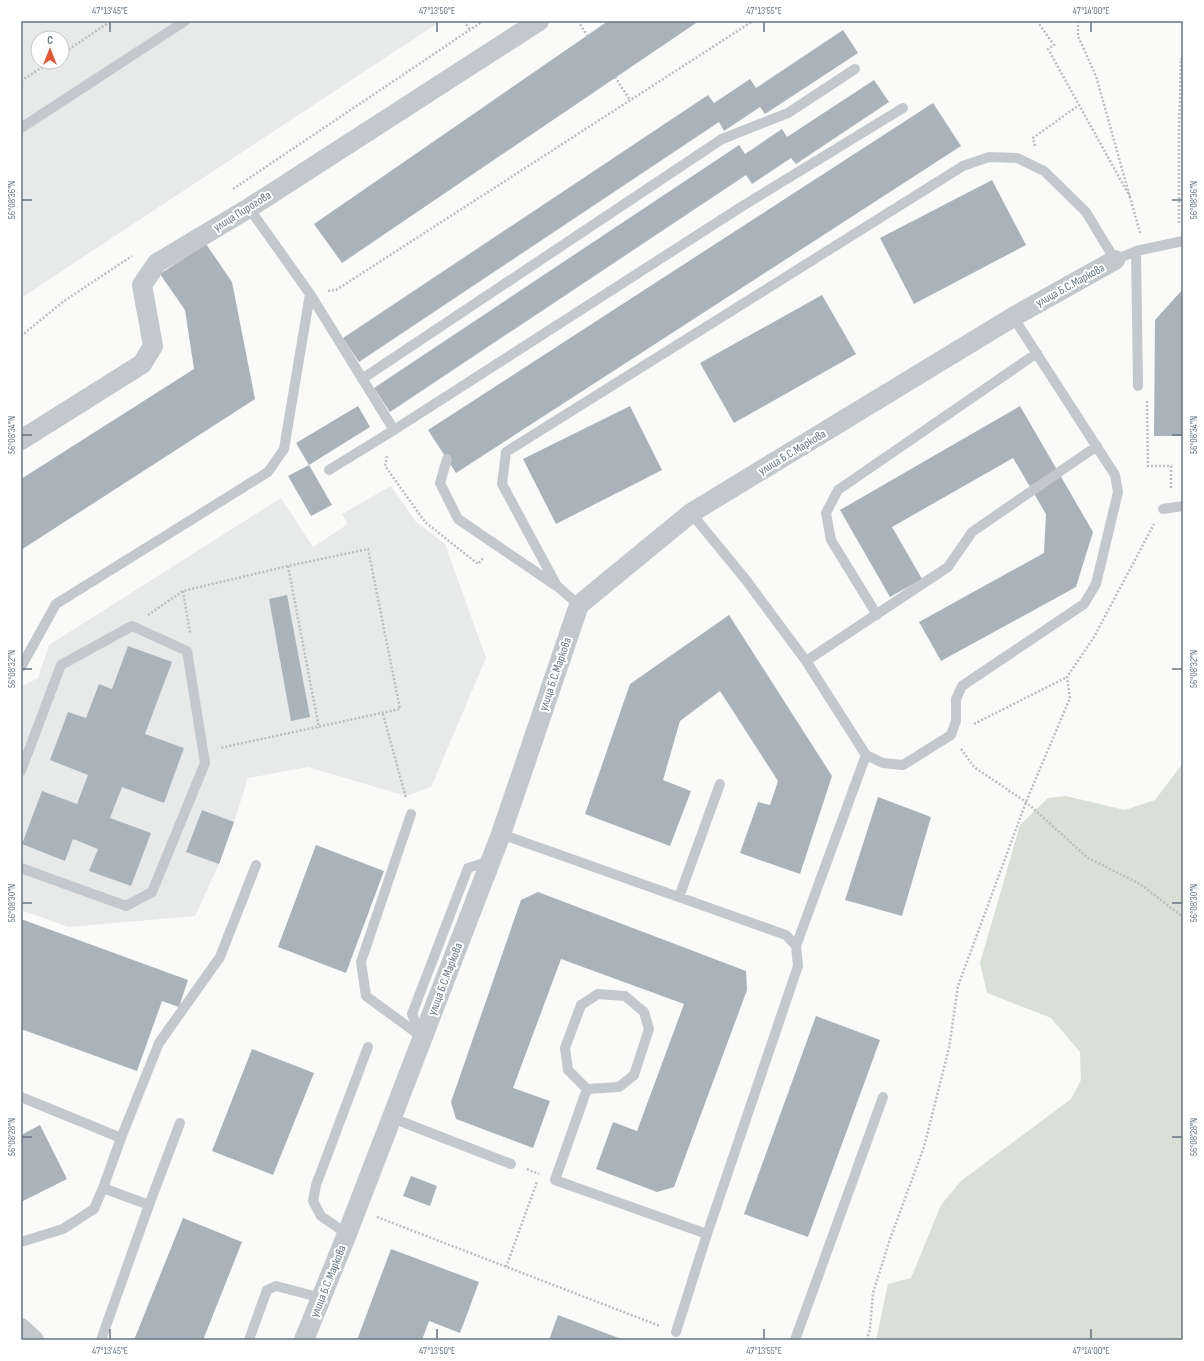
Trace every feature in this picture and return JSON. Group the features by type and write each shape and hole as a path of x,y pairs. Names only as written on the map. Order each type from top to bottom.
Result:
{"street":[{"name":"улица Пирогова","path":"21,440 142,364 153,346 142,285 157,263 248,208 539,21"},
{"name":"улица Б.С.Маркова","path":"304,1340 347,1234 501,834 579,605 692,513 1013,317 1115,260"},
{"path":"21,1328 34,1340"}],"lane":[{"path":"21,128 185,21"},
{"path":"362,379 722,139 788,113 855,70"},
{"path":"329,470 394,430 741,207 903,108"},
{"path":"557,586 502,484 506,452 963,166 989,157 1017,158 1044,171 1086,212 1115,260 1140,250 1181,241"},
{"path":"248,208 310,294 394,430"},
{"path":"1138,386 1140,250"},
{"path":"21,667 56,604 268,472 284,449 310,294"},
{"path":"692,513 746,580 806,661 866,755 883,763 903,765 951,735 956,721 956,698 962,686 1084,604 1096,584 1118,492 1115,475 1013,317"},
{"path":"877,615 831,540 826,513 838,490 1037,353"},
{"path":"806,661 948,567 972,532 1097,446"},
{"path":"447,459 440,483 458,519 557,586 579,605"},
{"path":"1167,508 1183,506"},
{"path":"21,771 61,665 132,626 187,651 205,763 152,892 126,906 21,868"},
{"path":"676,1332 707,1234 798,966 796,946 866,755"},
{"path":"679,897 720,784"},
{"path":"411,814 362,962 366,996 422,1037"},
{"path":"501,834 786,935 796,946"},
{"path":"21,1242 63,1229 94,1209 159,1043 220,957 256,866"},
{"path":"598,994 625,996 644,1012 649,1030 634,1075 618,1087 586,1089 568,1070 565,1048 581,1005 598,994"},
{"path":"347,1234 322,1216 313,1202 316,1186 368,1047"},
{"path":"586,1089 555,1180 707,1234"},
{"path":"796,1340 883,1096"},
{"path":"21,1097 121,1138"},
{"path":"392,1118 511,1164"},
{"path":"101,1340 180,1123"},
{"path":"103,1188 149,1205"},
{"path":"250,1340 267,1290 276,1286 322,1298"}],"path":[{"path":"70,49 112,21"},
{"path":"464,21 470,30"},
{"path":"228,192 484,21"},
{"path":"578,21 588,35"},
{"path":"310,294 336,290 753,21"},
{"path":"1036,21 1054,45 1048,49 1132,201"},
{"path":"1078,21 1078,36 1096,76 1132,201 1140,250"},
{"path":"1181,241 1180,131 1181,59 1183,59"},
{"path":"21,81 38,70"},
{"path":"615,78 630,100"},
{"path":"1044,171 1033,138 1079,105"},
{"path":"21,336 64,301 136,253"},
{"path":"1147,398 1148,466 1170,466 1167,508 1094,637 1067,677 951,735 974,767 1026,802 1088,858 1140,884 1183,917"},
{"path":"385,466 425,522 478,564"},
{"path":"132,626 183,591 368,549 400,710 219,748"},
{"path":"288,566 319,728"},
{"path":"183,591 191,637"},
{"path":"867,1340 870,1328 873,1293 924,1147 949,1048 958,986 1026,802 1070,698 1067,677"},
{"path":"383,714 411,814"},
{"path":"511,1164 555,1180"},
{"path":"506,1267 540,1174"},
{"path":"356,1209 676,1332"}],"shaded area":[{"path":"21,21 441,21 21,298"},
{"path":"391,486 416,522 445,544 486,658 431,787 406,796 308,767 248,778 219,864 195,916 69,927 21,910 21,687 38,678 49,645 281,498 313,547 348,524 342,514"},
{"path":"1183,763 1183,1340 876,1340 888,1284 911,1278 941,1205 961,1181 1071,1099 1081,1080 1080,1052 1051,1018 987,993 980,963 1020,825 1048,798 1066,796 1125,810 1155,800"}],"building":[{"path":"608,21 699,21 342,263 314,224"},
{"path":"843,30 858,53 765,114 760,107 724,131 719,122 359,362 343,338 708,95 714,103 750,79 756,88"},
{"path":"874,80 889,102 796,164 791,158 752,184 746,175 390,412 374,388 739,145 745,154 782,129 787,137"},
{"path":"933,103 961,146 456,473 428,430"},
{"path":"992,180 1026,245 914,304 880,238"},
{"path":"206,244 232,282 255,399 21,550 21,479 194,369 185,310 160,274"},
{"path":"1183,289 1183,436 1154,436 1155,320"},
{"path":"822,295 856,354 734,423 700,363"},
{"path":"358,406 370,427 309,465 296,443"},
{"path":"630,406 662,470 556,524 523,459"},
{"path":"1020,406 1093,532 1076,587 941,661 919,622 1044,553 1046,514 1013,458 892,527 922,579 890,597 840,510"},
{"path":"309,465 332,505 311,516 288,476"},
{"path":"287,595 310,717 291,721 269,599"},
{"path":"729,615 832,776 800,874 740,853 758,802 770,805 778,781 720,691 680,721 663,780 691,791 670,846 585,814 630,684"},
{"path":"128,646 172,662 145,734 184,748 164,803 122,787 110,818 151,833 131,886 89,871 98,849 73,839 65,861 22,844 42,791 77,804 88,775 50,760 68,712 86,718 99,684 112,689"},
{"path":"878,797 931,817 902,916 845,900"},
{"path":"202,810 234,822 219,864 186,852"},
{"path":"316,845 384,871 346,973 278,947"},
{"path":"538,892 746,971 747,990 674,1187 657,1192 596,1169 613,1122 637,1131 684,1004 561,959 513,1088 550,1101 533,1148 456,1119 451,1102 521,900"},
{"path":"21,919 188,980 179,1007 162,1001 137,1071 21,1029"},
{"path":"816,1016 880,1040 808,1237 744,1214"},
{"path":"252,1049 314,1073 273,1175 212,1151"},
{"path":"40,1125 67,1179 21,1202 21,1135"},
{"path":"411,1176 437,1186 430,1206 403,1196"},
{"path":"183,1218 242,1242 203,1340 134,1340"},
{"path":"391,1249 479,1282 460,1333 429,1321 422,1340 357,1340"},
{"path":"558,1315 624,1340 549,1340"}]}
